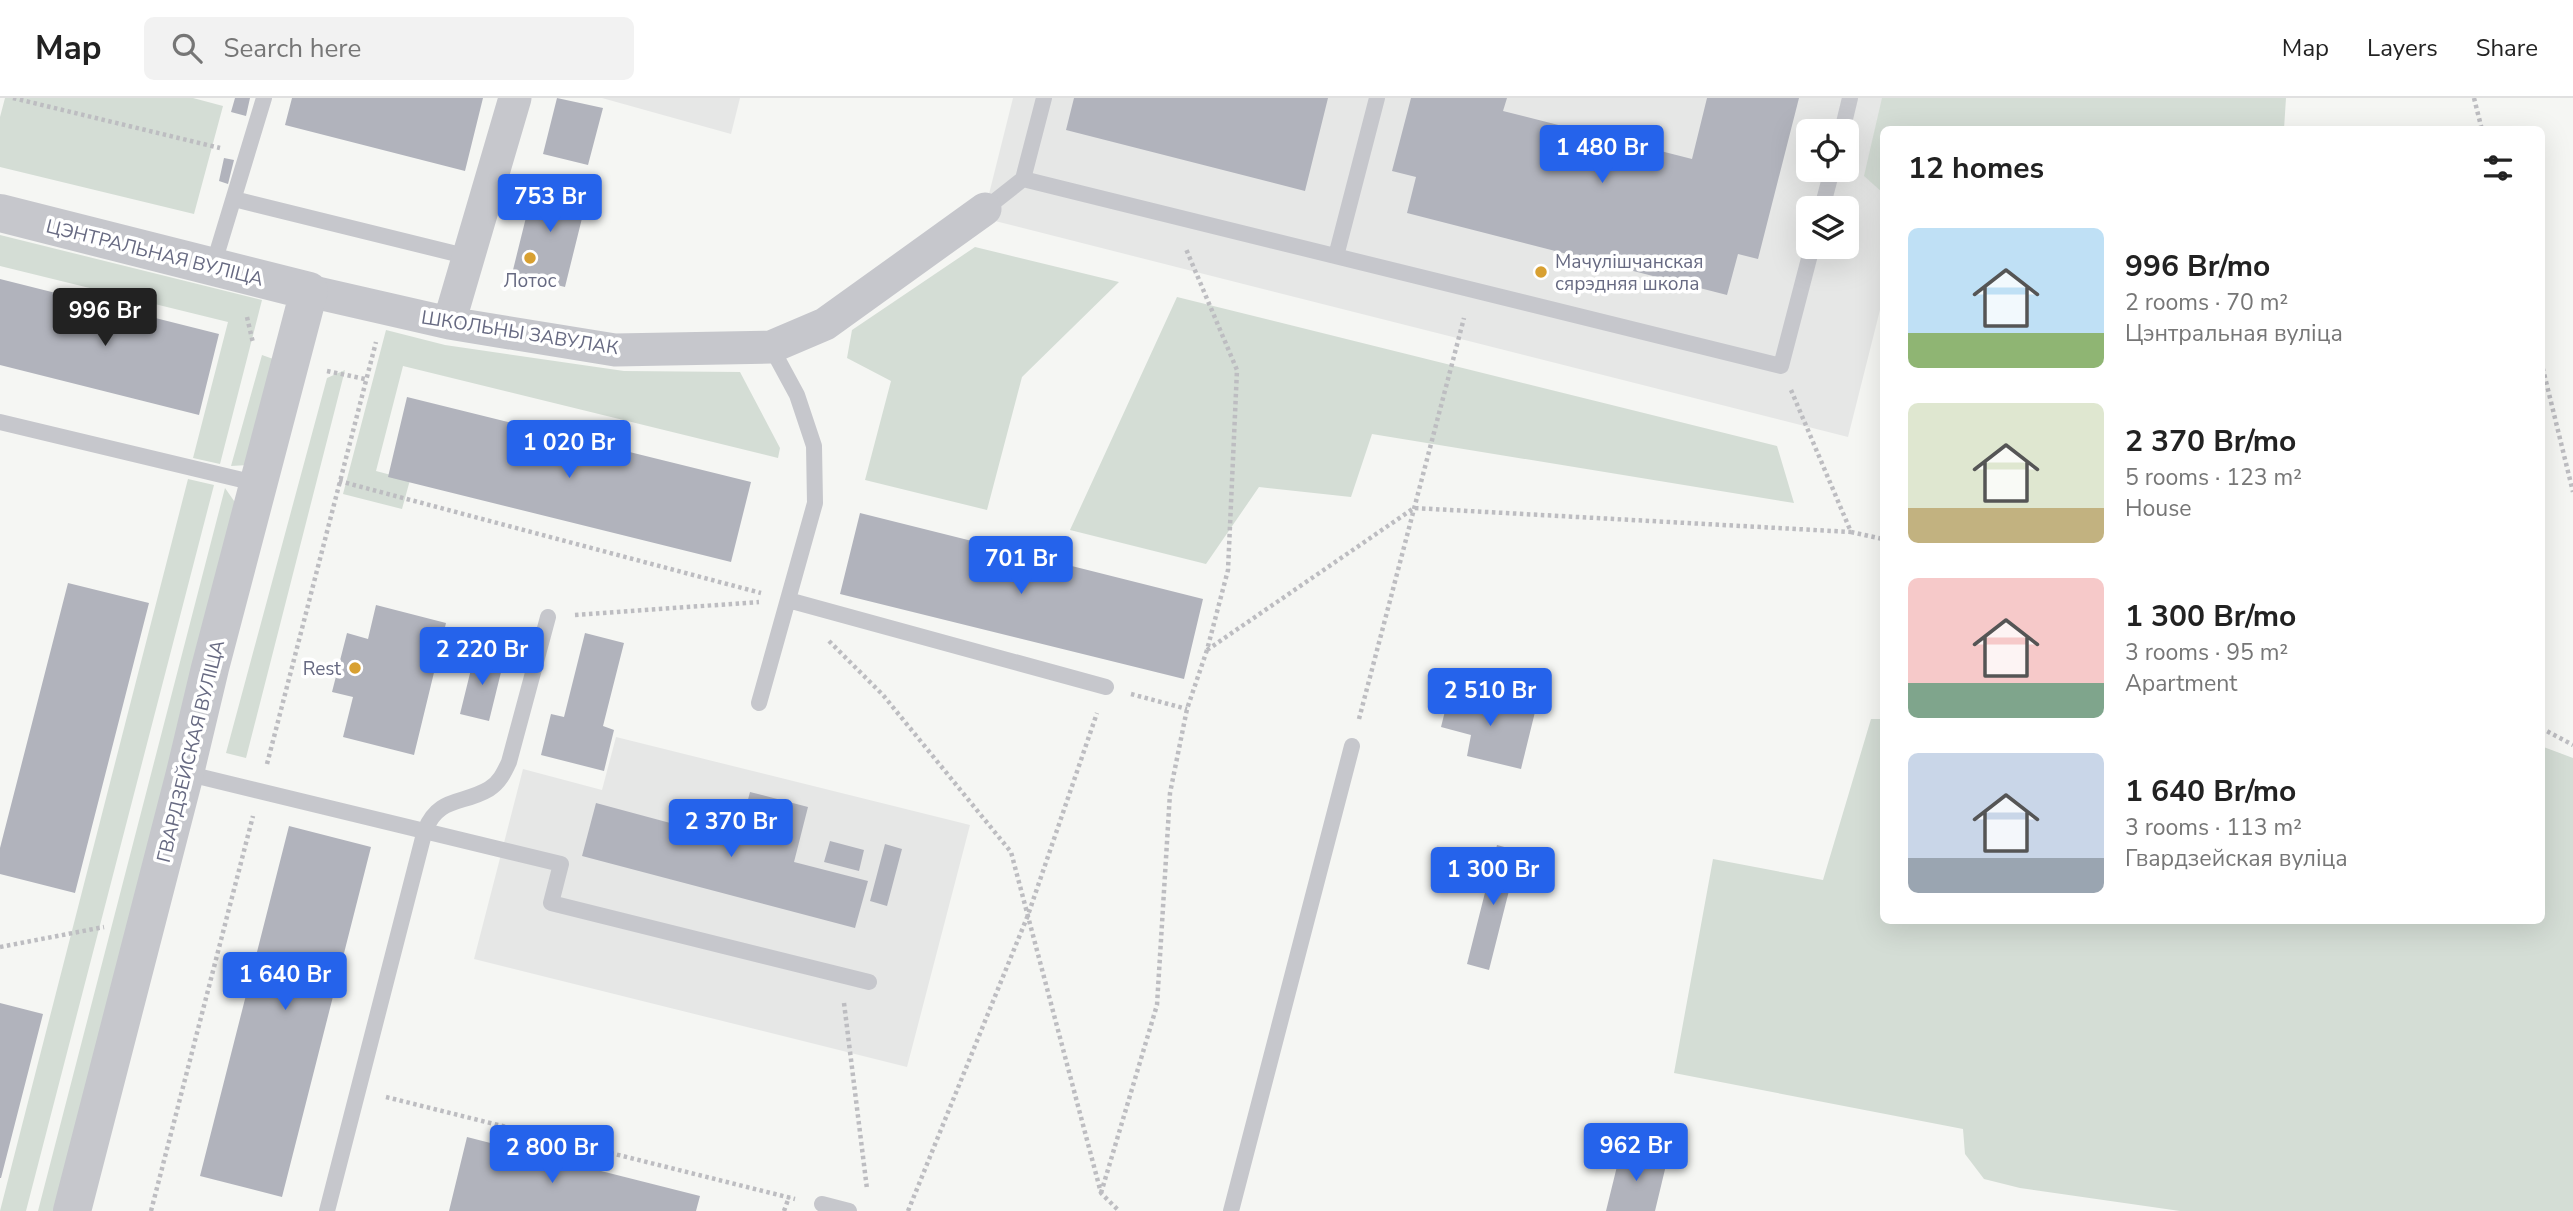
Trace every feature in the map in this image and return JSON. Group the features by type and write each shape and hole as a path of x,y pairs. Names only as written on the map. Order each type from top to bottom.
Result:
{"street":[{"path":"449,323 515,98"},
{"name":"ШКОЛЬНЫ ЗАВУЛАК","path":"309,291 449,323 615,350 771,346 825,324 985,209"},
{"name":"ЦЭНТРАЛЬНАЯ ВУЛІЦА","path":"0,213 309,291"},
{"name":"ГВАРДЗЕЙСКАЯ ВУЛІЦА","path":"72,1211 309,291"}],"lane":[{"path":"213,266 264,98"},
{"path":"985,209 1023,179 1044,98"},
{"path":"1336,256 1377,98"},
{"path":"1845,119 1850,98"},
{"path":"1023,179 1781,366 1809,259"},
{"path":"234,199 469,257"},
{"path":"759,703 815,503 814,446 797,395 771,346"},
{"path":"0,422 259,484"},
{"path":"788,600 1106,687"},
{"path":"327,1211 425,830 431,816 445,805 488,789 501,778 509,762 548,617"},
{"path":"1231,1211 1352,746"},
{"path":"186,773 561,864 551,903 869,982"},
{"path":"822,1205 849,1211"}],"path":[{"path":"13,98 248,155"},
{"path":"2474,98 2481,126"},
{"path":"1101,1194 1157,1005 1170,793 1188,709 1228,570 1237,370 1172,216"},
{"path":"1352,746 1471,290"},
{"path":"151,1211 386,307"},
{"path":"1781,366 1851,532"},
{"path":"2545,377 2573,492"},
{"path":"339,481 788,600 883,695 1012,852 1101,1194 1119,1211"},
{"path":"1207,650 1414,508 1851,532 1880,538"},
{"path":"548,617 788,600"},
{"path":"908,1211 1028,915 1106,687 1188,709"},
{"path":"2545,730 2573,745"},
{"path":"0,947 105,927"},
{"path":"840,975 868,1198"},
{"path":"358,1090 822,1205"},
{"path":"784,1211 789,1197"}],"shaded area":[{"path":"5,98 193,98 223,106 194,214 0,167 0,117"},
{"path":"602,98 740,98 731,134"},
{"name":"Мачулішчанская сярэдняя школа","path":"1013,98 1933,98 1889,126 1880,126 1880,310 1848,437 983,218"},
{"path":"1882,98 2286,98 2284,126 1880,126 1880,190 1864,176"},
{"path":"0,235 262,300 220,464 193,458 228,322 0,266"},
{"path":"975,247 1119,282 1022,377 987,510 865,480 891,381 847,358 852,330"},
{"path":"1177,297 1777,446 1794,503 1372,434 1351,497 1259,487 1206,564 1070,530"},
{"path":"386,330 445,345 624,371 740,372 780,448 778,458 403,366 376,471 410,480 402,509 343,494"},
{"path":"262,355 276,360 248,465 231,466"},
{"path":"345,370 246,758 226,753 327,378"},
{"path":"188,479 214,485 26,1211 0,1211"},
{"path":"225,488 239,508 58,1211 38,1211"},
{"path":"1871,719 1880,719 1880,924 2545,924 2545,748 2573,758 2573,1211 2180,1211 2020,1188 1984,1179 1965,1154 1963,1129 1674,1073 1713,859 1823,880"},
{"path":"616,737 970,825 907,1067 474,959 523,769 602,790"}],"building":[{"path":"235,98 250,98 246,116 231,112"},
{"path":"292,98 483,98 465,171 285,125"},
{"path":"557,98 603,108 588,165 543,154"},
{"path":"1074,98 1328,98 1305,191 1066,130"},
{"path":"1411,98 1507,98 1503,111 1692,159 1707,98 1799,98 1758,259 1738,254 1727,295 1407,213 1416,177 1392,171"},
{"path":"224,158 234,160 228,184 219,181"},
{"path":"535,181 588,194 565,287 512,274"},
{"path":"0,279 219,334 199,415 0,365"},
{"path":"407,397 751,482 731,562 388,477"},
{"path":"860,513 1203,599 1184,679 840,594"},
{"path":"68,583 149,603 75,893 0,874 0,848"},
{"path":"376,605 446,623 414,755 343,737 353,697 332,692 347,633 368,639"},
{"path":"585,633 624,643 603,726 614,730 604,771 541,755 551,714 564,717"},
{"path":"475,653 504,660 489,721 460,714"},
{"path":"1450,691 1535,712 1521,769 1467,756 1471,735 1441,727"},
{"path":"750,792 808,807 794,862 868,881 855,928 582,856 596,803 737,841"},
{"path":"289,826 371,847 282,1197 200,1176"},
{"path":"830,841 864,850 859,871 824,862"},
{"path":"885,844 902,849 887,906 870,901"},
{"path":"1497,845 1519,851 1489,970 1467,964"},
{"path":"0,1003 43,1014 1,1178 0,1178"},
{"path":"467,1137 700,1196 696,1211 449,1211"},
{"path":"1621,1150 1667,1161 1655,1211 1606,1211"}],"place":[{"name":"Лотос","path":"530,258"},
{"name":"Мачулішчанская сярэдняя школа","path":"1541,272"},
{"name":"Rest","path":"355,668"}]}
